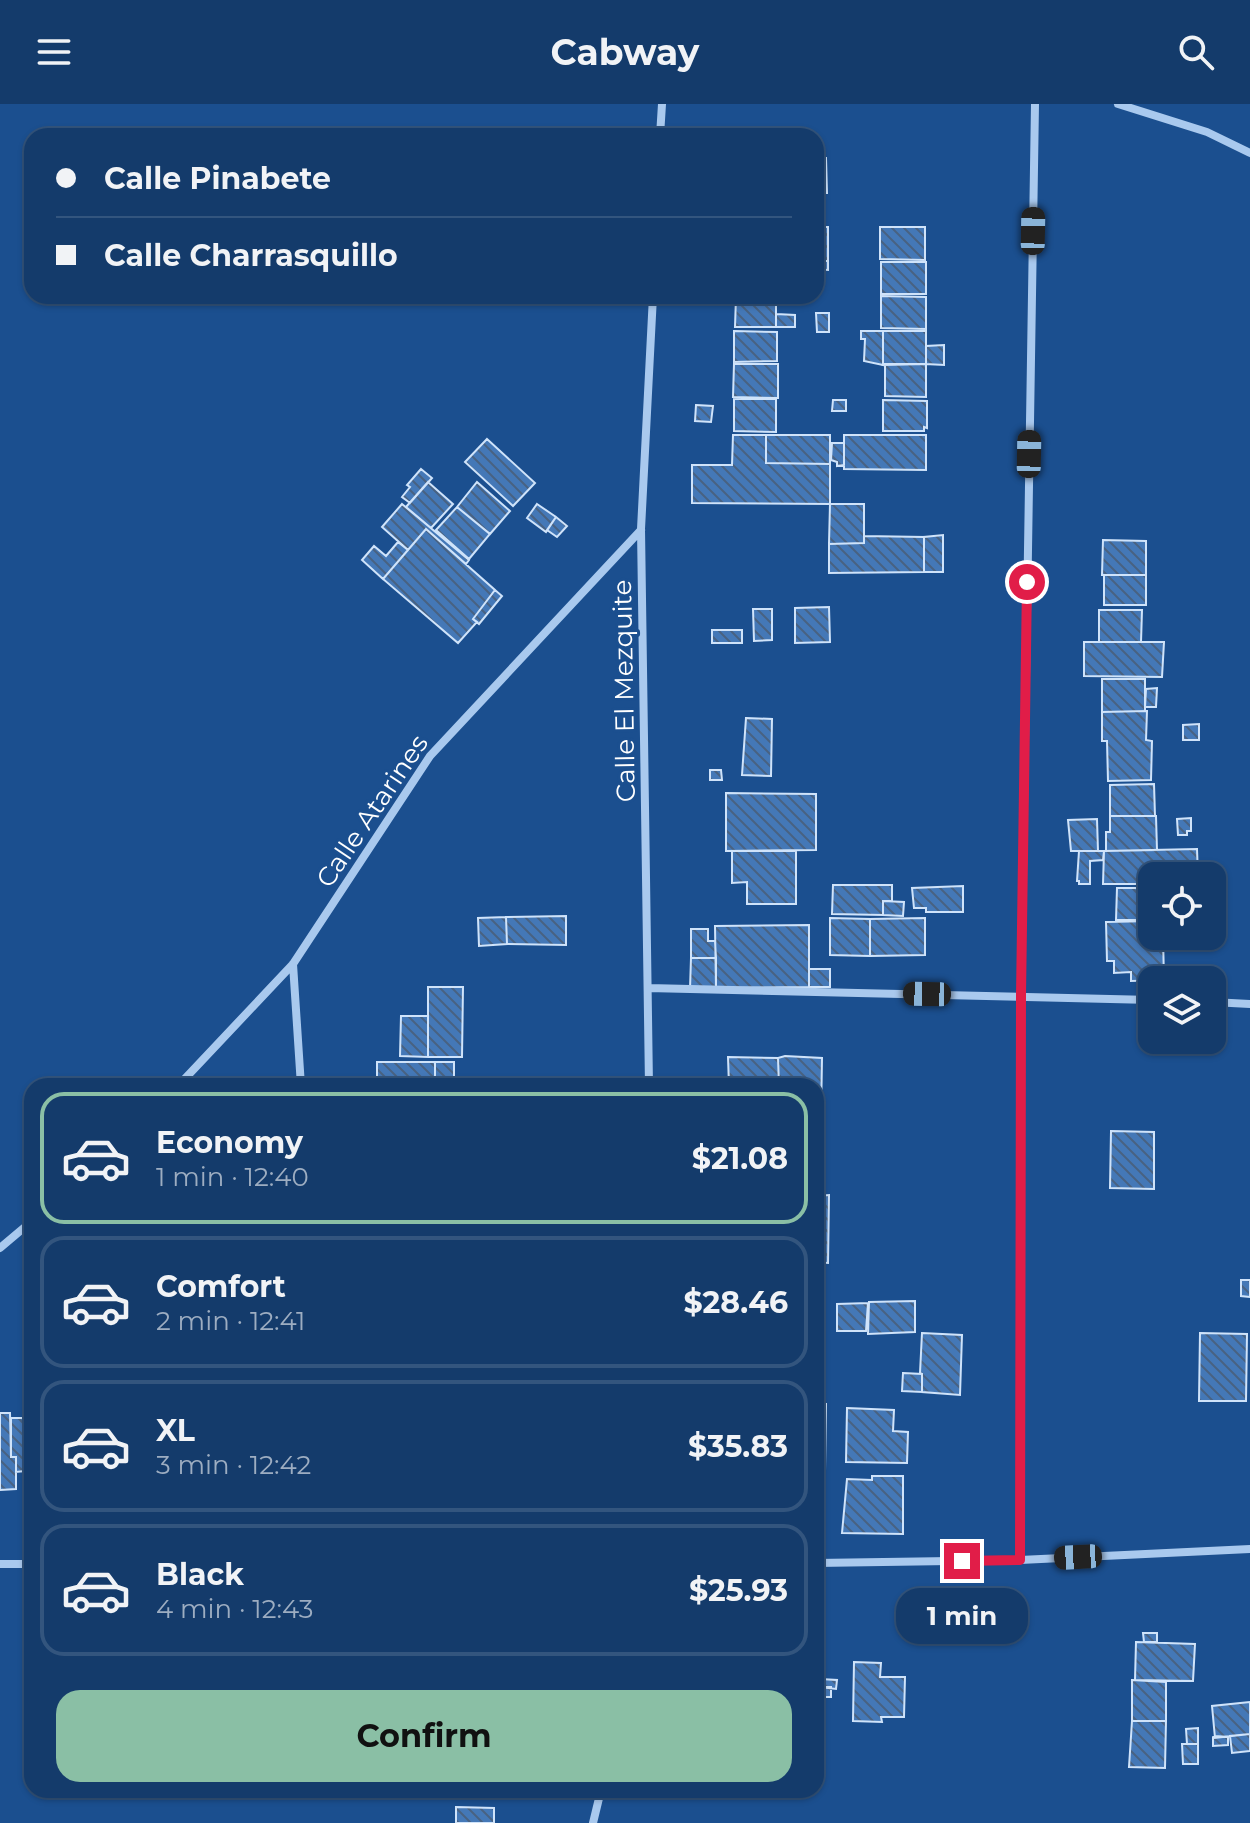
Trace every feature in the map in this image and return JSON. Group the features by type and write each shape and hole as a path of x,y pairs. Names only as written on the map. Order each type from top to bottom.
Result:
{"street":[{"path":"660,128 662,104"},
{"path":"1020,1560 1021,995 1035,104"},
{"path":"1118,104 1207,132 1250,153"},
{"name":"Calle El Mezquite","path":"649,1078 641,529 653,304"},
{"name":"Calle Atarines","path":"186,1078 293,964 430,756 641,529"},
{"path":"293,964 300,1078"},
{"path":"648,988 1138,999"},
{"path":"1226,1003 1250,1004"},
{"path":"0,1248 24,1228"},
{"path":"824,1563 1020,1560 1250,1549"},
{"path":"0,1564 24,1564"},
{"path":"593,1823 599,1798"}],"building":[{"path":"824,158 826,158 827,193 824,193"},
{"path":"824,227 828,227 828,261 824,261"},
{"path":"880,227 925,227 925,260 880,259"},
{"path":"881,262 926,262 926,294 881,294"},
{"path":"881,296 926,297 926,329 881,328"},
{"path":"736,304 776,304 776,327 735,327"},
{"path":"816,313 829,313 829,332 817,332"},
{"path":"776,314 795,315 795,327 776,327"},
{"path":"734,331 777,332 777,361 734,362"},
{"path":"861,331 883,331 883,365 864,361 865,339 861,339"},
{"path":"883,331 926,331 926,364 883,365"},
{"path":"944,345 944,365 926,364 926,346"},
{"path":"734,364 778,364 778,398 733,397"},
{"path":"885,364 926,364 926,397 885,396"},
{"path":"734,399 776,399 776,432 734,431"},
{"path":"833,400 846,400 846,411 832,411"},
{"path":"883,400 927,401 927,428 924,427 924,431 883,431"},
{"path":"696,405 713,406 711,422 695,421"},
{"path":"733,435 766,435 766,463 830,464 830,504 692,503 692,465 732,465"},
{"path":"766,435 830,435 830,464 766,463"},
{"path":"844,435 926,435 926,470 844,469"},
{"path":"487,439 535,483 513,506 465,462"},
{"path":"832,443 844,443 844,465 837,466 837,462 831,460"},
{"path":"421,469 432,478 410,503 402,497 410,487 407,485"},
{"path":"428,482 453,504 431,528 406,507"},
{"path":"477,482 510,511 490,534 457,507"},
{"path":"402,504 469,560 466,564 426,529 408,550 382,527"},
{"path":"537,504 556,517 546,532 527,518"},
{"path":"830,504 864,504 864,543 829,544"},
{"path":"457,507 490,534 469,559 436,530"},
{"path":"556,517 567,526 557,537 547,530"},
{"path":"426,529 495,590 473,619 477,622 458,643 383,579"},
{"path":"943,535 943,572 924,572 924,537"},
{"path":"864,536 924,537 924,572 829,573 829,544 864,543"},
{"path":"1103,540 1146,541 1146,575 1102,575"},
{"path":"398,542 408,550 383,579 362,560 374,546 386,556"},
{"path":"1104,575 1146,575 1146,605 1104,605"},
{"path":"495,590 502,596 479,624 473,619"},
{"path":"829,607 830,642 795,643 795,608"},
{"path":"753,609 772,609 772,640 754,641"},
{"path":"1099,610 1142,610 1141,642 1099,642"},
{"path":"712,630 742,630 742,643 712,643"},
{"path":"1084,642 1164,642 1162,677 1084,676"},
{"path":"1102,679 1145,679 1145,711 1102,712"},
{"path":"1157,688 1156,707 1145,707 1146,689"},
{"path":"1147,711 1146,740 1152,741 1151,780 1108,781 1107,741 1102,741 1102,712"},
{"path":"746,718 772,719 771,776 742,775"},
{"path":"1199,724 1199,740 1183,740 1183,725"},
{"path":"710,770 721,770 722,780 710,780"},
{"path":"1154,784 1155,816 1110,816 1110,785"},
{"path":"726,793 816,794 816,850 726,851"},
{"path":"1110,816 1156,816 1157,850 1106,851"},
{"path":"1191,818 1191,831 1187,831 1187,835 1178,835 1177,819"},
{"path":"1097,819 1098,851 1071,851 1068,820"},
{"path":"1197,849 1197,862 1138,862 1138,884 1103,884 1104,851"},
{"path":"732,851 796,851 796,904 747,904 747,882 732,883"},
{"path":"1079,851 1104,851 1103,860 1090,861 1090,884 1079,884 1077,881"},
{"path":"833,885 892,885 892,901 883,901 883,915 832,914"},
{"path":"963,886 963,912 926,912 926,908 914,908 912,888"},
{"path":"1117,888 1138,888 1138,920 1116,920"},
{"path":"883,901 904,902 903,916 883,915"},
{"path":"566,916 566,945 507,944 506,917"},
{"path":"506,917 507,944 479,946 478,918"},
{"path":"830,918 870,919 870,956 830,955"},
{"path":"925,918 925,955 870,956 870,919"},
{"path":"1138,921 1138,950 1163,950 1164,966 1138,966 1138,981 1131,981 1131,972 1114,973 1114,961 1107,961 1106,922"},
{"path":"809,925 809,987 716,988 715,926"},
{"path":"691,929 708,929 708,941 715,941 716,958 691,958"},
{"path":"691,958 716,958 716,988 690,989"},
{"path":"809,969 830,969 830,987 809,987"},
{"path":"428,987 463,987 462,1057 428,1057"},
{"path":"401,1016 428,1016 428,1057 400,1056"},
{"path":"728,1057 778,1058 779,1078 729,1078"},
{"path":"778,1058 822,1058 822,1078 779,1078"},
{"path":"377,1062 435,1062 435,1078 377,1078"},
{"path":"435,1062 454,1062 454,1078 435,1078"},
{"path":"1111,1131 1154,1132 1154,1189 1110,1188"},
{"path":"824,1195 829,1195 828,1263 824,1263"},
{"path":"1241,1280 1250,1280 1250,1297 1241,1296"},
{"path":"915,1301 915,1332 868,1334 869,1302"},
{"path":"868,1303 866,1331 837,1331 837,1304"},
{"path":"922,1333 962,1335 960,1395 922,1392"},
{"path":"1200,1333 1247,1334 1246,1401 1199,1401"},
{"path":"903,1373 922,1374 922,1392 902,1391"},
{"path":"824,1404 826,1404 825,1471"},
{"path":"847,1408 894,1410 893,1431 908,1432 907,1463 846,1462"},
{"path":"0,1413 10,1413 11,1457 16,1457 16,1489 0,1490"},
{"path":"11,1418 23,1418 24,1471 16,1472 16,1457 11,1457"},
{"path":"872,1476 903,1476 903,1534 842,1533 847,1479 872,1480"},
{"path":"1143,1633 1157,1633 1157,1642 1144,1642"},
{"path":"1136,1642 1195,1644 1193,1681 1135,1680"},
{"path":"854,1662 881,1663 880,1677 905,1677 904,1717 881,1717 882,1722 853,1721"},
{"path":"824,1679 837,1680 836,1689 824,1688"},
{"path":"1132,1680 1166,1682 1166,1721 1132,1721"},
{"path":"824,1687 831,1687 831,1697 824,1697"},
{"path":"1250,1702 1250,1734 1215,1738 1212,1706"},
{"path":"1132,1721 1166,1721 1165,1768 1129,1767"},
{"path":"1198,1728 1198,1744 1187,1744 1186,1729"},
{"path":"1250,1734 1250,1751 1232,1753 1230,1736"},
{"path":"1215,1736 1228,1737 1228,1745 1213,1746"},
{"path":"1182,1744 1198,1744 1198,1764 1183,1764"},
{"path":"456,1807 494,1808 494,1823 456,1823"}],"route":[{"path":"962,1561 1020,1560 1021,995 1027,582"}]}
